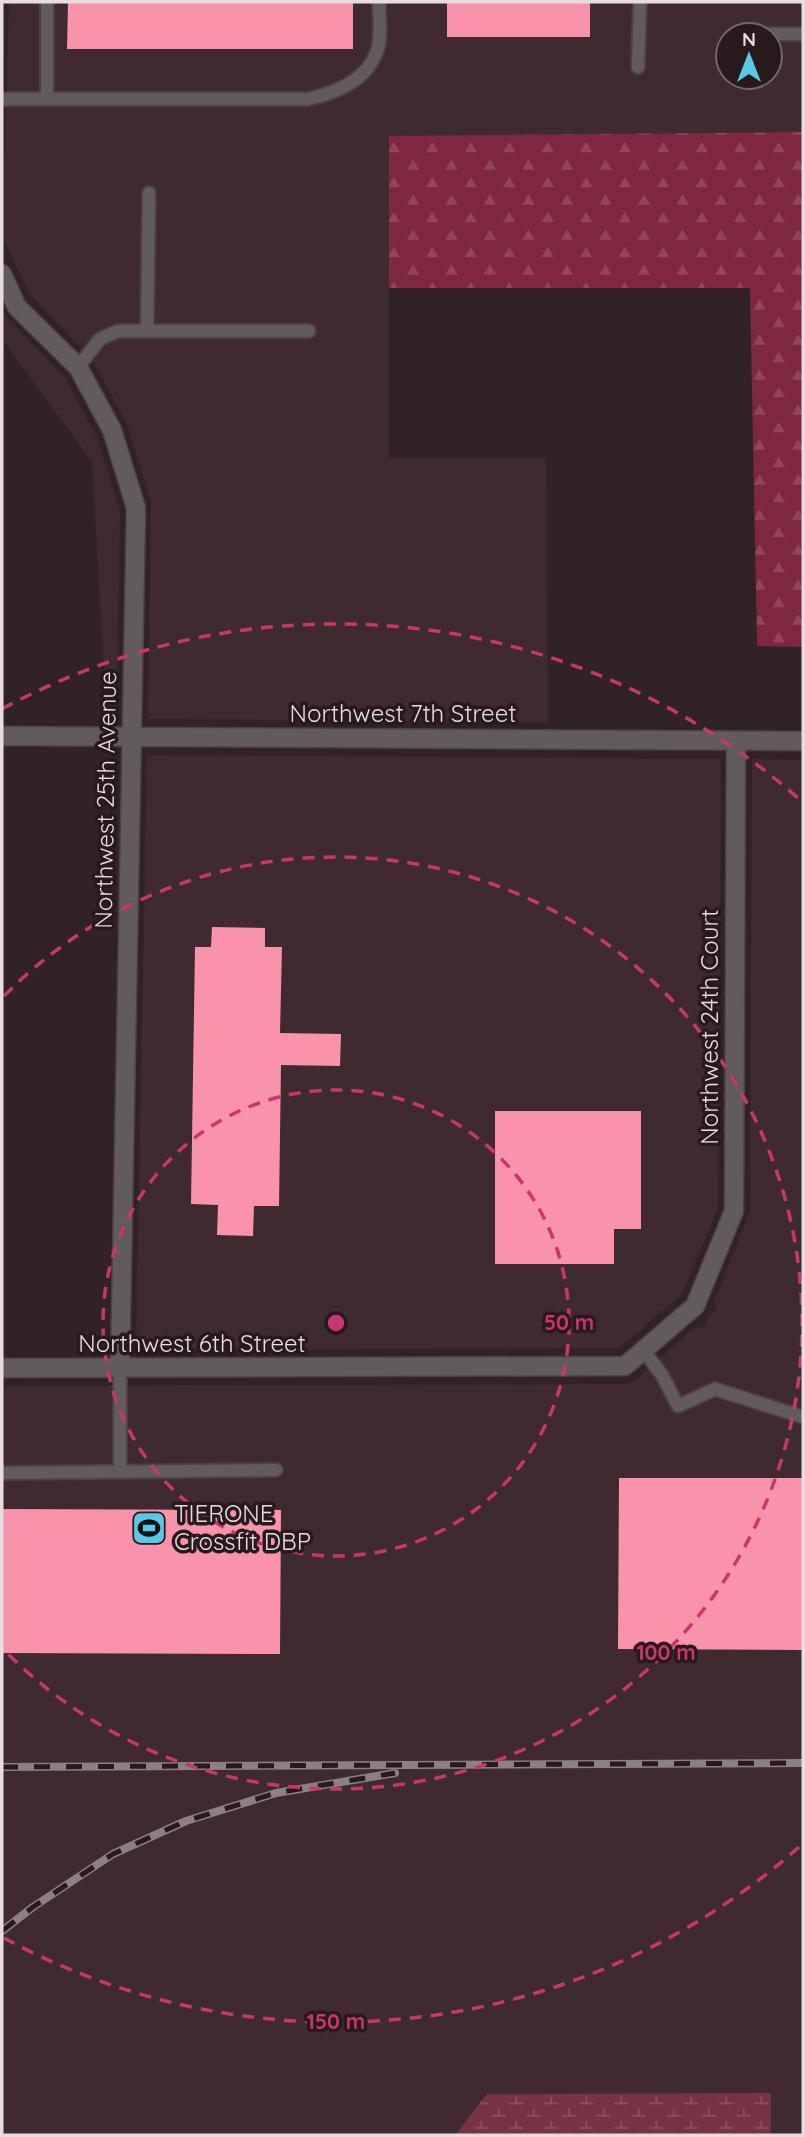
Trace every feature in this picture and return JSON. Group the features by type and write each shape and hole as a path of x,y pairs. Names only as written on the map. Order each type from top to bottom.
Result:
{"street":[{"name":"Northwest 25th Avenue","path":"2,274 17,307 78,367 112,430 136,508 120,1369"},
{"name":"Northwest 7th Street","path":"2,736 803,741"},
{"name":"Northwest 24th Court","path":"695,1306 734,1211 736,741"},
{"name":"Northwest 6th Street","path":"2,1368 625,1366 695,1306"}],"lane":[{"path":"47,2 47,99"},
{"path":"2,99 308,99 333,93 365,74 378,50 379,2"},
{"path":"638,67 640,2"},
{"path":"784,34 803,34"},
{"path":"147,331 149,193"},
{"path":"78,367 100,339 118,331 309,331"},
{"path":"643,1350 662,1374 678,1405 715,1389 803,1417"},
{"path":"120,1369 120,1472"},
{"path":"2,1473 276,1470"}],"shaded area":[{"path":"9,2 803,2 803,132 389,137 389,458 546,458 548,722 148,719 151,501 127,424 91,357 30,295 2,236"},
{"path":"2,312 66,379 97,438 120,511 116,719 107,719 92,462 2,339"},
{"path":"147,755 721,759 718,1207 682,1294 619,1348 136,1350"},
{"path":"752,759 803,760 803,2135 771,2135 771,2093 487,2094 455,2135 2,2135 2,1386 625,1384 634,1381 697,1326 703,1329 708,1317 717,1309 714,1303 750,1211"}],"green space":[{"path":"803,132 803,647 757,646 750,288 389,288 389,136"},
{"path":"771,2093 771,2135 455,2135 487,2094"}],"building":[{"path":"68,2 353,2 353,49 67,49"},
{"path":"447,2 590,2 590,37 447,37"},
{"path":"212,927 265,928 265,947 282,947 280,1033 341,1034 340,1066 281,1065 279,1206 254,1206 253,1236 217,1235 218,1205 191,1204 195,947 211,947"},
{"path":"495,1111 641,1111 641,1229 614,1229 614,1264 495,1264"},
{"path":"619,1478 803,1478 803,1650 618,1649"},
{"path":"2,1509 281,1510 280,1654 2,1653"}],"railway":[{"path":"2,1767 803,1763"},
{"path":"2,1931 113,1854 186,1821 276,1793 395,1773"}],"place":[{"name":"TIERONE Crossfit DBP","path":"149,1528"}]}
